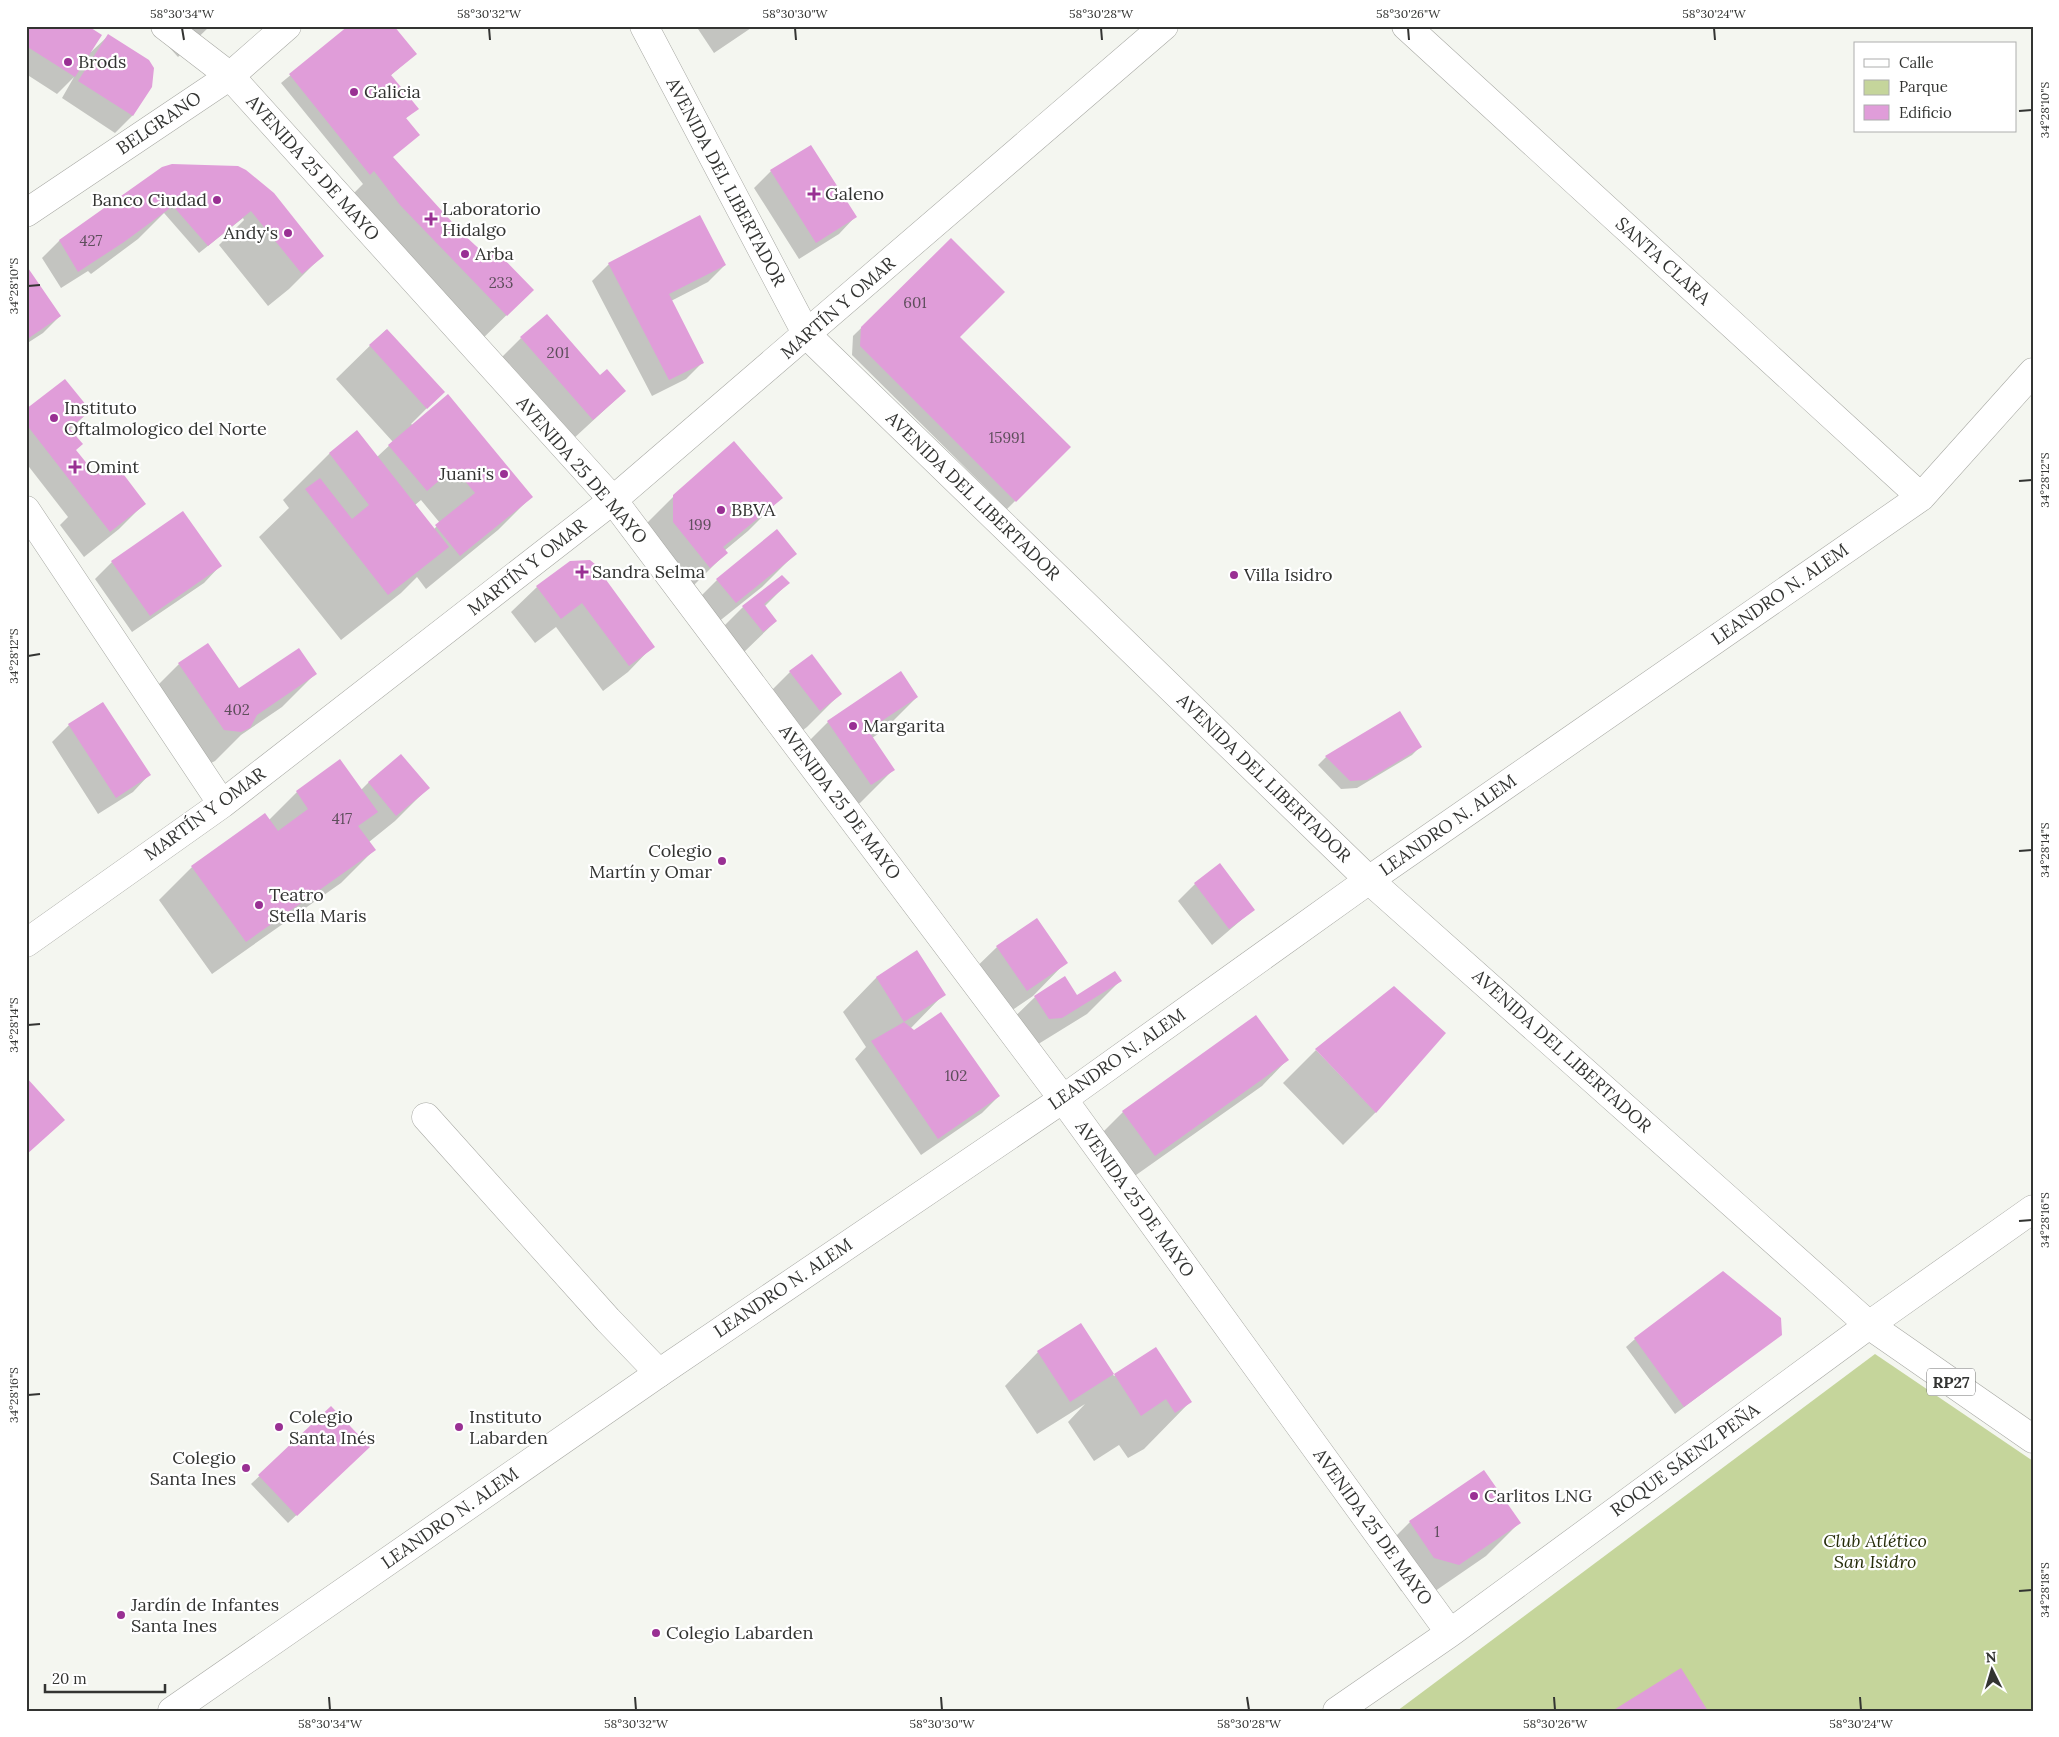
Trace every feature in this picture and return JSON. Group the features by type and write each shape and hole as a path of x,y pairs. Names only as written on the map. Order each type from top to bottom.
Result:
{"main road":[{"name":"AVENIDA 25 DE MAYO","path":"165,26 230,76 613,500 1063,1099 1450,1633"},
{"name":"BELGRANO","path":"26,213 230,76 287,26"},
{"name":"AVENIDA DEL LIBERTADOR","path":"644,26 807,335 1369,880 1869,1325 2033,1439"},
{"name":"MARTÍN Y OMAR","path":"26,943 222,804 613,500 1164,26"},
{"name":"SANTA CLARA","path":"1406,26 1921,496"},
{"name":"LEANDRO N. ALEM","path":"172,1711 659,1372 1063,1099 1369,880 1921,496 2033,372"},
{"path":"26,510 222,804"},
{"path":"426,1117 608,1320 659,1372"},
{"name":"ROQUE SÁENZ PEÑA","path":"1337,1711 1450,1633 1869,1325 2033,1209"}],"green space":[{"name":"Club Atlético San Isidro","path":"1875,1354 2033,1461 2033,1711 1397,1711"}],"building":[{"name":"Brods","path":"26,26 88,26 102,35 75,77 26,46"},
{"name":"Galicia","path":"348,26 394,26 417,54 391,75 419,109 406,118 420,135 393,157 462,233 488,257 481,265 496,251 534,290 507,316 400,205 374,171 370,175 289,74"},
{"path":"108,34 149,60 154,68 152,87 133,116 78,81"},
{"name":"Galeno","path":"811,145 857,217 816,243 770,170"},
{"path":"172,164 238,166 246,170 274,193 324,256 302,274 251,211 208,246 173,206 124,242 78,272 59,240 162,167"},
{"path":"700,215 726,265 669,294 704,363 669,380 608,263"},
{"path":"951,238 1005,292 960,337 1071,447 1016,502 860,346 861,327"},
{"path":"26,265 61,316 26,340"},
{"path":"547,314 600,375 607,369 626,391 593,420 520,337"},
{"path":"387,329 445,392 427,409 369,345"},
{"path":"65,379 91,411 69,428 83,444 76,450 93,471 104,462 114,475 121,471 146,504 110,532 26,424 26,409"},
{"path":"448,394 533,497 460,556 435,525 475,493 454,468 427,491 388,445"},
{"path":"357,430 449,547 388,595 305,489 320,478 352,519 369,505 329,453"},
{"name":"BBVA","path":"734,441 783,498 723,547 728,553 710,568 673,522 673,495"},
{"path":"183,511 222,566 150,616 111,561"},
{"path":"777,529 797,554 736,603 716,579"},
{"path":"590,560 601,569 604,577 655,647 629,666 582,603 561,619 536,586 570,561"},
{"path":"782,575 790,583 764,604 777,621 763,632 742,606"},
{"path":"208,643 239,688 299,648 317,674 257,715 250,728 241,732 224,730 178,663"},
{"path":"812,654 842,694 820,711 789,671"},
{"name":"Margarita","path":"901,671 918,697 868,730 895,770 871,785 827,721"},
{"path":"103,702 151,775 116,798 68,724"},
{"path":"1400,711 1422,747 1367,780 1350,781 1325,756"},
{"path":"401,754 430,788 396,816 368,782"},
{"name":"Teatro Stella Maris","path":"340,759 378,812 358,826 376,850 246,942 191,866 265,813 278,831 308,809 296,791"},
{"path":"1220,863 1255,910 1229,929 1194,883"},
{"path":"1037,918 1068,963 1027,991 996,946"},
{"path":"917,950 946,995 904,1022 876,977"},
{"path":"1115,971 1122,981 1062,1018 1049,1019 1034,996 1065,976 1077,995"},
{"path":"1394,986 1446,1033 1376,1113 1315,1049"},
{"path":"941,1012 1000,1096 938,1139 871,1041 904,1022 914,1030"},
{"path":"1256,1015 1289,1060 1155,1156 1122,1111"},
{"path":"26,1077 65,1120 26,1155"},
{"path":"1723,1271 1781,1318 1782,1335 1684,1407 1634,1338"},
{"path":"1081,1323 1114,1374 1070,1402 1037,1351"},
{"path":"1156,1347 1192,1402 1175,1413 1166,1399 1141,1416 1114,1374"},
{"path":"331,1406 370,1447 297,1516 258,1475"},
{"name":"Carlitos LNG","path":"1484,1470 1521,1523 1459,1565 1434,1558 1409,1521"},
{"path":"1681,1668 1708,1711 1612,1711"}],"place":[{"name":"Brods","path":"68,62"},
{"name":"Galicia","path":"354,92"},
{"name":"Galeno","path":"814,194"},
{"name":"Banco Ciudad","path":"217,200"},
{"name":"Laboratorio Hidalgo","path":"431,219"},
{"name":"Andy's","path":"288,233"},
{"name":"Arba","path":"465,254"},
{"name":"Instituto Oftalmologico del Norte","path":"54,418"},
{"name":"Omint","path":"75,467"},
{"name":"Juani's","path":"504,474"},
{"name":"BBVA","path":"721,510"},
{"name":"Sandra Selma","path":"582,572"},
{"name":"Villa Isidro","path":"1234,575"},
{"name":"Margarita","path":"853,726"},
{"name":"Colegio Martín y Omar","path":"722,861"},
{"name":"Teatro Stella Maris","path":"259,905"},
{"name":"Colegio Santa Inés","path":"279,1427"},
{"name":"Instituto Labarden","path":"459,1427"},
{"name":"Colegio Santa Ines","path":"246,1468"},
{"name":"Carlitos LNG","path":"1474,1496"},
{"name":"Jardín de Infantes Santa Ines","path":"121,1615"},
{"name":"Colegio Labarden","path":"656,1633"}]}
